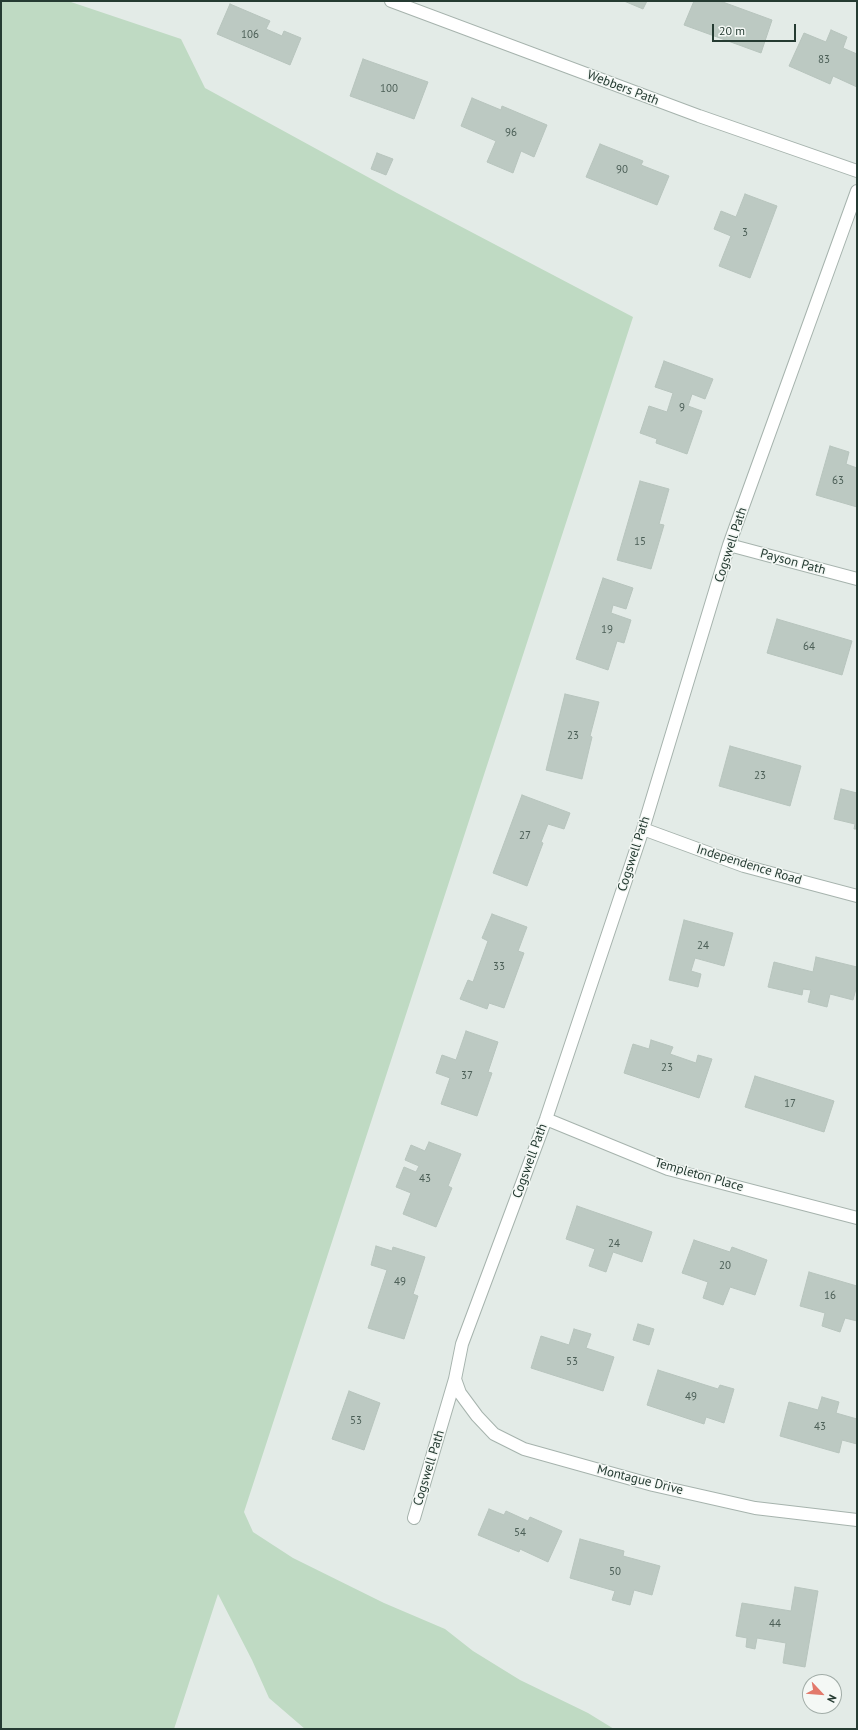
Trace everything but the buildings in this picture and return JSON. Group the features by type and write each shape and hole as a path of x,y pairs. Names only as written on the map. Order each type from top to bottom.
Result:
{"street":[{"name":"Webbers Path","path":"391,1 699,116 857,171"},
{"name":"Cogswell Path","path":"414,1518 455,1379 462,1344 546,1119 643,829 729,545 857,191"},
{"name":"Payson Path","path":"729,545 857,579"},
{"name":"Independence Road","path":"643,829 744,866 857,896"},
{"name":"Templeton Place","path":"546,1119 668,1169 857,1218"},
{"name":"Montague Drive","path":"455,1379 460,1393 477,1416 494,1434 524,1450 654,1485 755,1508 857,1520"}],"green space":[{"path":"1,1 68,1 181,39 205,88 397,193 633,317 244,1512 253,1532 293,1558 384,1603 445,1629 473,1651 520,1680 588,1713 614,1729 305,1729 269,1698 252,1660 218,1594 174,1729 1,1729"}]}
